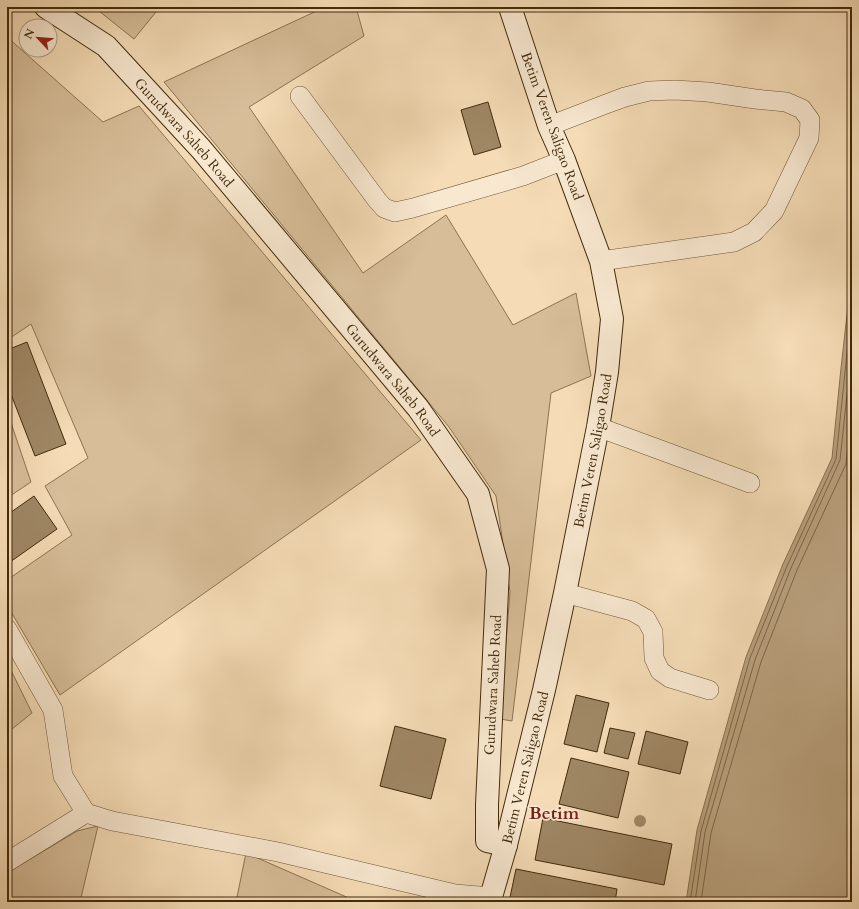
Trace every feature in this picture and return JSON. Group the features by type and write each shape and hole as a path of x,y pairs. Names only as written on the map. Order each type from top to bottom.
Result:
{"street":[{"name":"Gurudwara Saheb Road","path":"46,7 106,46 201,149 418,408 478,494 498,569 487,840 506,845"},
{"name":"Betim Veren Saligao Road","path":"491,899 506,845 544,690 566,593 598,427 607,372 612,319 602,261 550,126 510,7"},
{"path":"550,126 625,97 649,92 675,90 708,92 786,102 802,109 810,120 809,138 790,179 774,211 754,232 734,242 602,261"},
{"path":"300,96 377,200 384,208 395,212 523,176 564,160"},
{"path":"598,427 750,483"},
{"path":"566,593 632,611 646,619 653,632 654,658 660,671 670,678 709,690"},
{"path":"7,629 53,710 63,776 86,813 112,821 278,852 455,894 491,899"},
{"path":"7,862 86,813"}],"shaded area":[{"path":"101,7 160,7 134,39 99,11"},
{"path":"325,7 356,7 364,36 249,107 363,273 446,215 513,325 576,293 591,376 551,393 512,721 500,719 510,592 496,496 449,427 164,82"},
{"path":"7,37 18,47 18,58 31,58 103,122 139,106 421,440 60,695 7,605 7,580 72,535 45,486 88,458 31,324 7,340"},
{"path":"7,411 31,482 7,498"},
{"path":"7,662 32,713 7,733"},
{"path":"98,826 80,902 7,902 7,873 77,831"},
{"path":"246,853 358,902 236,902"}],"water":[{"path":"852,270 852,902 686,902 697,830 746,657 783,564 832,458"}],"building":[{"path":"488,102 501,147 474,155 461,110"},
{"path":"27,342 66,444 35,456 7,384 7,350"},
{"path":"34,496 57,529 10,562 7,558 7,515"},
{"path":"576,695 609,703 597,752 564,744"},
{"path":"395,726 446,739 431,799 380,786"},
{"path":"610,728 635,733 628,759 604,753"},
{"path":"646,731 688,742 680,774 638,764"},
{"path":"571,758 629,772 618,818 559,804"},
{"path":"543,818 672,844 664,885 535,860"},
{"path":"516,869 617,889 615,902 509,902"}],"district":[{"name":"Betim","path":"554,813"}]}
